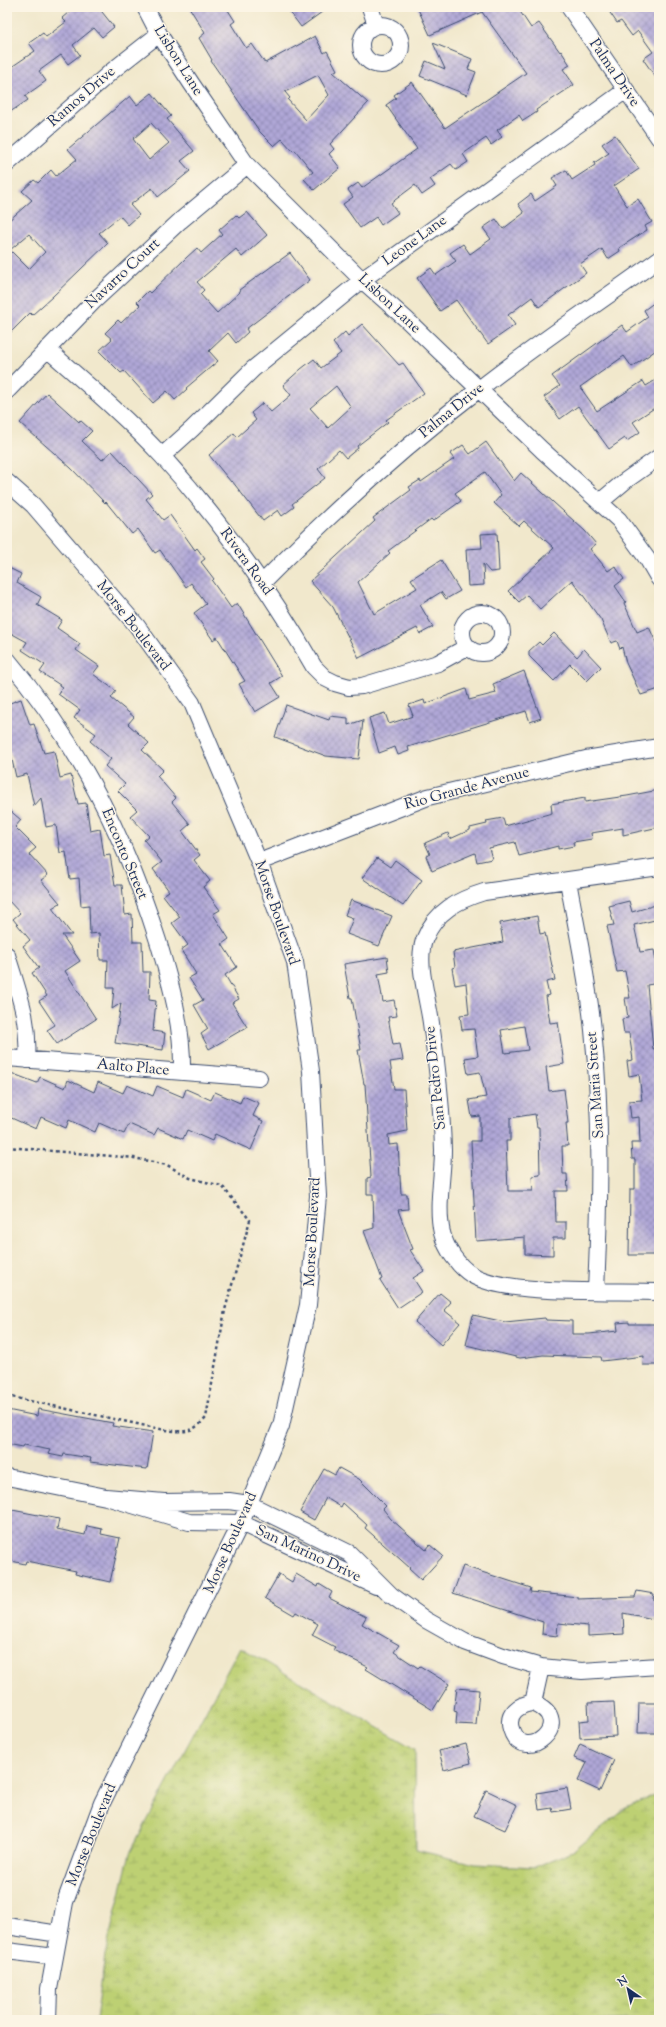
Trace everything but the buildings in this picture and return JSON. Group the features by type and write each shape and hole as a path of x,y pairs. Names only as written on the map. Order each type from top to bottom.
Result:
{"street":[{"name":"Lisbon Lane","path":"145,7 159,34 247,164 362,280 407,320 579,485 600,502 631,536 659,579"},
{"path":"370,7 376,25"},
{"name":"Palma Drive","path":"569,7 659,138"},
{"name":"Ramos Drive","path":"7,164 112,71 159,34"},
{"name":"Leone Lane","path":"162,456 192,429 253,369 362,280 626,90"},
{"name":"Navarro Court","path":"7,391 93,302 180,221 247,164"},
{"name":"Palma Drive","path":"262,583 330,514 478,389 659,259"},
{"name":"Rivera Road","path":"47,349 103,398 162,456 209,510 262,583 314,667 325,678 349,687 362,686 438,663 467,647"},
{"path":"600,502 659,456"},
{"name":"Morse Boulevard","path":"7,482 33,505 137,626 192,703 259,862 295,962 311,1071 318,1196 308,1305 281,1426 241,1523 102,1803 65,1902 49,1989 48,2020"},
{"name":"Enconto Street","path":"7,659 37,696 83,766 124,847 140,888 168,976 179,1022 182,1050 182,1072"},
{"name":"Rio Grande Avenue","path":"259,862 428,797 586,759 659,747"},
{"name":"San Pedro Drive","path":"659,867 484,892 464,898 446,908 434,922 424,938 421,956 431,1023 441,1116 443,1151 440,1218 442,1234 448,1250 463,1268 472,1275 485,1281 506,1286 659,1292"},
{"name":"San Maria Street","path":"568,881 588,990 597,1072 600,1157 596,1290"},
{"path":"7,956 27,1020 27,1060"},
{"name":"Aalto Place","path":"7,1058 259,1078"},
{"name":"San Marino Drive","path":"7,1477 106,1497 189,1522 241,1523 356,1576 391,1595 426,1620 465,1642 541,1667 582,1671 659,1666"},
{"name":"San Marino Drive","path":"106,1497 164,1502 228,1501 249,1504 349,1554 391,1595"},
{"path":"533,1703 541,1667"},
{"path":"55,1957 7,1952 8,1926 59,1934"}],"path":[{"path":"7,1147 134,1158 167,1165 190,1178 222,1186 250,1220 225,1310 206,1418 196,1429 187,1432 165,1430 7,1396"}],"green space":[{"path":"240,1647 415,1749 416,1850 475,1864 535,1867 575,1850 624,1809 659,1793 659,2020 96,2020 105,1955 130,1853"}]}
